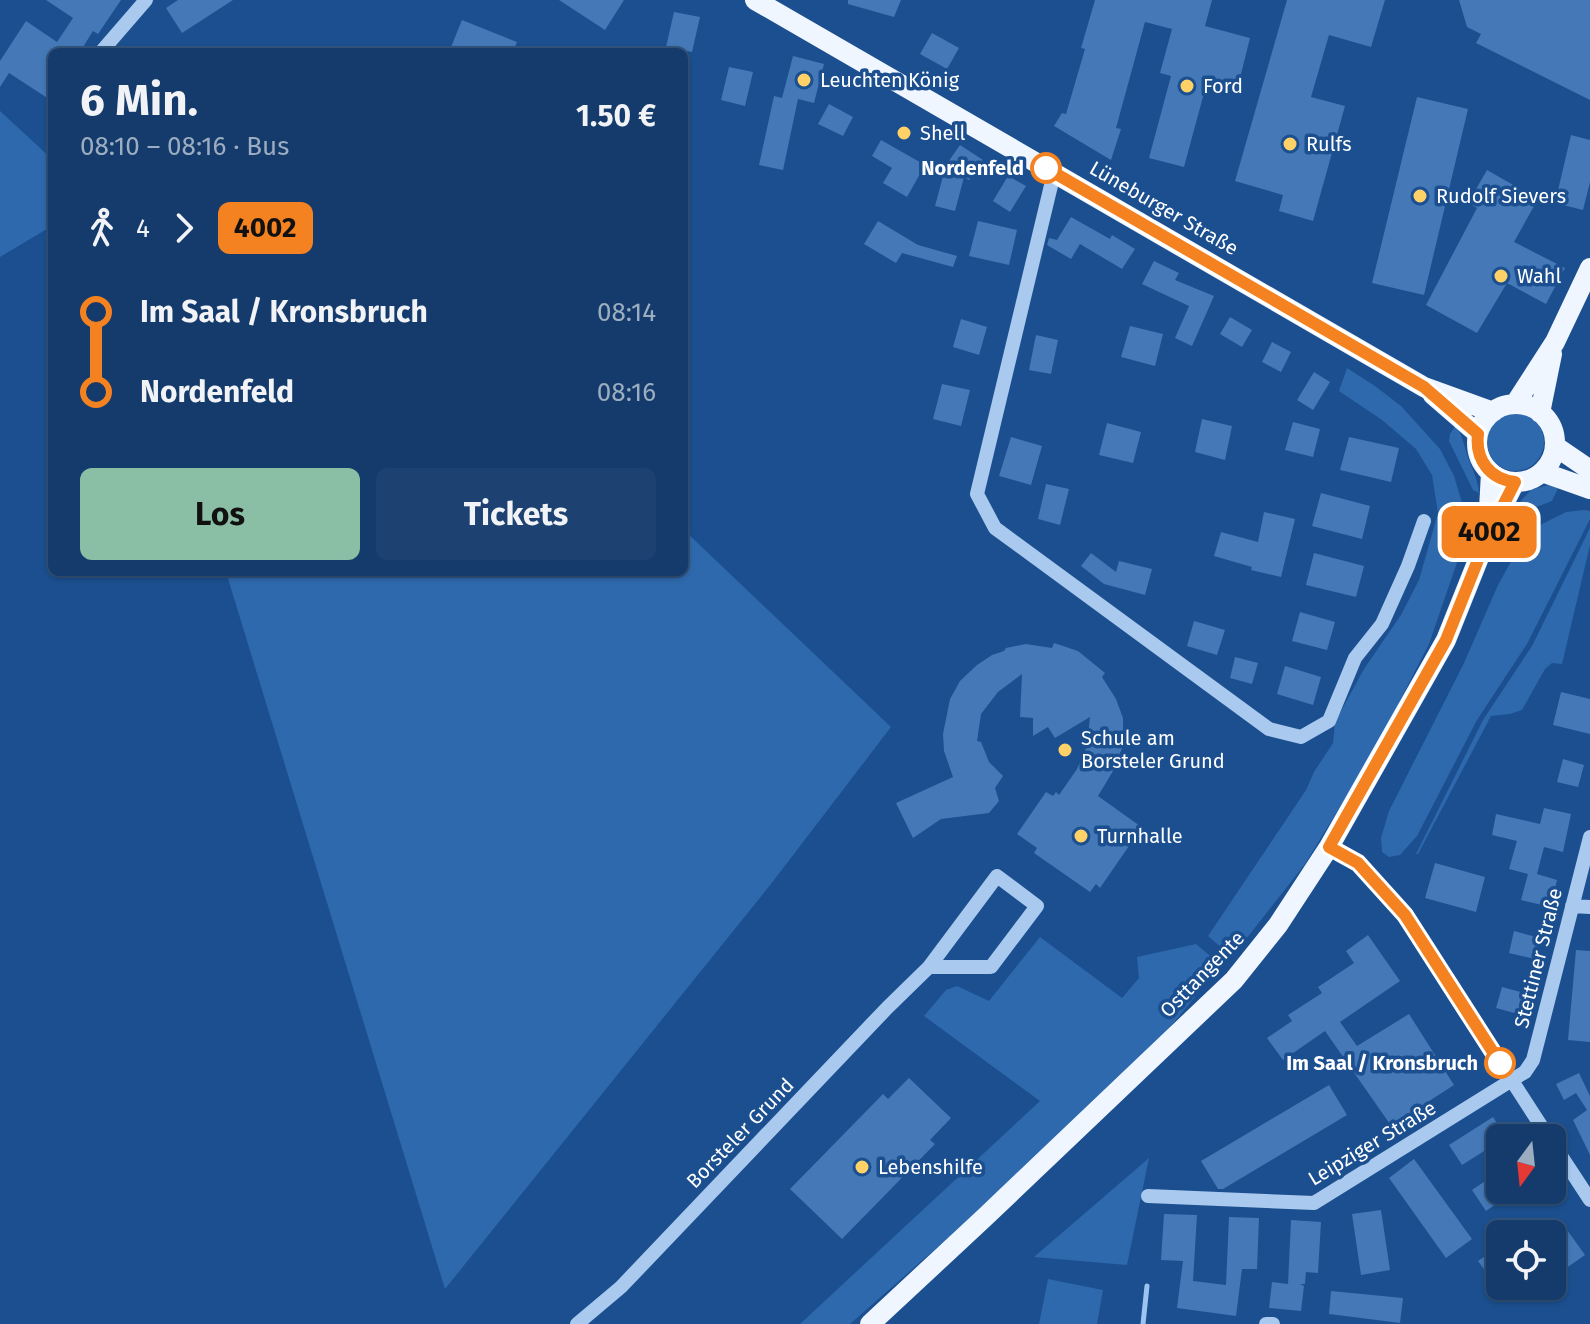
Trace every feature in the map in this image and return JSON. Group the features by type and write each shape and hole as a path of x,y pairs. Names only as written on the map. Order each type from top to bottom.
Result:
{"main road":[{"name":"Lüneburger Straße","path":"755,0 1424,387 1493,412"},
{"path":"1515,404 1555,342 1590,268"},
{"path":"1540,413 1555,342"},
{"name":"Lüneburger Straße","path":"1424,387 1478,434"},
{"path":"1515,404 1533,408 1546,418 1554,431 1555,446 1551,461 1542,472 1529,480 1515,482 1491,473 1479,455 1478,434 1486,418 1493,412 1515,404"},
{"path":"1555,446 1590,470"},
{"path":"1542,472 1590,489"},
{"name":"Osttangente","path":"1488,535 1491,473"},
{"name":"Osttangente","path":"870,1324 1248,965 1329,847 1446,640 1488,535 1515,482"}],"street":[{"path":"104,48 146,0"},
{"path":"1054,173 977,494 995,528 1269,729 1301,737 1329,721 1355,658 1382,624 1424,521"},
{"name":"Stettiner Straße","path":"1512,1082 1525,1072 1533,1060 1590,837"},
{"path":"1329,847 1358,863 1405,915 1540,1124"},
{"name":"Borsteler Grund","path":"577,1324 621,1287 929,967 997,876 1037,906 991,967 929,967"},
{"path":"1572,906 1590,907"},
{"name":"Leipziger Straße","path":"1148,1196 1314,1203 1512,1082"},
{"path":"1566,1163 1590,1200"},
{"path":"1266,1324 1273,1324"}],"shaded area":[{"path":"0,111 48,155 48,228 0,257"},
{"path":"1347,368 1401,406 1440,449 1454,476 1463,506 1463,545 1429,644 1374,751 1305,864 1232,957 1208,936 1306,790 1333,743 1335,722 1419,580 1438,513 1432,475 1416,449 1382,420 1339,391"},
{"path":"1515,413 1536,421 1544,442 1536,463 1515,471 1494,463 1486,442 1494,421"},
{"path":"1456,425 1479,493 1473,490 1449,441"},
{"path":"1548,485 1559,486 1552,501 1534,508 1517,505 1531,490"},
{"path":"1590,511 1590,519 1527,644 1477,720 1417,836 1400,855 1389,857 1382,852 1381,838 1389,811 1464,663 1498,585 1528,531 1566,512"},
{"path":"1590,528 1590,545 1562,664 1552,663 1545,669 1522,710 1491,716 1416,854 1483,720 1532,646"},
{"path":"688,534 891,727 771,884 445,1289 227,576 688,576"},
{"path":"1040,937 1122,998 1139,978 1137,957 1196,944 1221,965 1167,1031 1074,1127 850,1324 800,1324 1040,1101 924,1016 946,990 957,986 989,1001"},
{"path":"1149,1158 1127,1265 1034,1257"},
{"path":"1048,1279 1103,1290 1097,1324 1039,1324"}],"building":[{"path":"46,0 121,0 98,34 93,31 82,48 48,48 48,98 9,73 0,87 0,61 26,21 57,42 73,18"},
{"path":"178,0 233,0 182,33 166,8"},
{"path":"559,0 624,0 605,30"},
{"path":"848,0 901,0 894,17 848,4"},
{"path":"1095,0 1212,0 1205,26 1250,38 1237,90 1207,82 1184,167 1149,158 1171,76 1160,73 1172,29 1145,22 1116,128 1121,129 1111,160 1054,126 1062,113 1066,114"},
{"name":"Rulfs","path":"1287,0 1385,0 1371,47 1329,35 1311,97 1345,106 1313,221 1279,211 1283,195 1235,181"},
{"path":"1459,0 1590,0 1590,100 1476,43 1481,34 1467,27"},
{"path":"674,12 700,17 692,52 688,48 666,47"},
{"path":"462,20 517,42 515,48 451,48"},
{"path":"932,33 959,48 947,69 920,54"},
{"path":"793,56 824,64 814,103 798,99 783,170 759,165 774,96 782,98"},
{"path":"729,67 753,72 745,106 721,100"},
{"name":"Rudolf Sievers","path":"1417,97 1468,109 1424,295 1372,283"},
{"path":"829,104 853,117 843,136 818,124"},
{"path":"1571,135 1590,140 1590,182 1583,210 1555,203"},
{"path":"881,140 925,165 907,197 883,183 892,168 872,156"},
{"path":"960,145 983,160 969,180 964,177 955,211 935,206 946,165"},
{"name":"Wahl","path":"1487,170 1538,199 1514,242 1565,268 1546,304 1507,283 1477,333 1426,305 1477,208 1468,203"},
{"path":"1008,176 1026,186 1010,212 993,201"},
{"path":"1071,217 1135,249 1122,269 1080,244 1071,259 1047,245 1049,238 1057,240"},
{"path":"878,221 918,245 957,256 953,267 902,253 896,263 864,244"},
{"path":"978,221 1017,230 1009,265 969,256"},
{"path":"1154,261 1179,273 1175,280 1214,296 1192,346 1175,338 1189,306 1142,284"},
{"path":"1230,317 1252,330 1242,347 1220,334"},
{"path":"961,319 987,327 979,355 953,347"},
{"path":"1130,326 1163,334 1155,366 1121,357"},
{"path":"1036,335 1058,340 1051,374 1029,370"},
{"path":"1272,342 1291,352 1281,372 1262,362"},
{"path":"1314,372 1330,382 1313,410 1297,400"},
{"path":"942,384 970,390 961,426 933,419"},
{"path":"1202,419 1232,426 1225,460 1195,452"},
{"path":"1293,422 1320,429 1313,457 1285,450"},
{"path":"1107,423 1141,432 1133,463 1099,455"},
{"path":"1011,437 1042,446 1031,485 999,476"},
{"path":"1349,437 1399,448 1391,482 1340,470"},
{"path":"1046,484 1069,489 1060,525 1038,519"},
{"path":"1321,493 1370,506 1362,539 1312,526"},
{"path":"1264,512 1295,519 1281,577 1214,556 1221,532 1258,542"},
{"path":"1091,553 1116,572 1119,561 1152,569 1145,595 1104,584 1081,566"},
{"path":"1314,553 1364,566 1356,597 1306,585"},
{"path":"1300,612 1335,622 1327,650 1292,641"},
{"path":"1194,621 1225,630 1217,655 1187,646"},
{"path":"1054,643 1078,651 1105,673 1102,677 1116,699 1123,718 1123,746 1098,796 1140,826 1100,888 1096,884 1090,892 1034,853 1037,848 1017,834 1046,792 1059,795 1077,769 1087,746 1090,717 1055,738 1048,727 1033,736 1033,718 1020,717 1022,674 998,692 981,714 977,741 981,742 989,762 1003,776 995,788 999,801 989,813 941,819 913,838 896,803 953,777 944,751 943,734 950,699 960,681 977,665 1006,648 1026,644 1052,648"},
{"path":"1235,657 1258,663 1252,684 1230,678"},
{"path":"1285,666 1321,677 1313,705 1277,694"},
{"path":"1561,692 1590,699 1590,734 1553,725"},
{"path":"1563,759 1584,765 1578,787 1557,782"},
{"path":"1544,808 1571,814 1563,852 1544,847 1537,874 1557,880 1550,907 1521,900 1528,874 1509,869 1517,841 1492,835 1496,814 1540,824"},
{"path":"1435,863 1485,877 1476,912 1425,898"},
{"path":"1514,931 1540,938 1535,959 1509,953"},
{"path":"1368,935 1400,981 1340,1022 1357,1046 1409,1014 1454,1085 1392,1127 1325,1031 1283,1060 1267,1038 1292,1021 1288,1015 1322,993 1318,987 1354,963 1346,951"},
{"path":"1576,950 1590,951 1590,1042 1568,1040"},
{"path":"1502,987 1528,994 1522,1015 1496,1008"},
{"path":"1579,1073 1590,1096 1590,1155 1573,1120 1587,1110 1576,1093 1564,1100 1556,1084"},
{"name":"Lebenshilfe","path":"909,1078 951,1118 930,1140 935,1144 842,1239 790,1189 883,1094 888,1099"},
{"path":"1329,1085 1347,1115 1223,1189 1218,1189 1201,1161"},
{"path":"1493,1117 1498,1124 1486,1124 1486,1150 1462,1165 1449,1145"},
{"path":"1414,1159 1472,1239 1446,1258 1389,1178"},
{"path":"1486,1180 1486,1204 1496,1204 1486,1211 1472,1190"},
{"path":"1381,1210 1390,1270 1361,1275 1352,1214"},
{"path":"1164,1214 1197,1215 1193,1281 1226,1285 1229,1217 1259,1218 1257,1269 1242,1269 1236,1316 1177,1308 1183,1261 1161,1260"},
{"path":"1291,1220 1321,1222 1318,1273 1306,1272 1305,1284 1300,1284 1304,1286 1301,1311 1269,1308 1272,1282 1288,1284"},
{"path":"1566,1228 1585,1255 1566,1268"},
{"path":"1486,1256 1486,1272 1478,1261"},
{"path":"1331,1291 1403,1298 1400,1323 1329,1314"}],"waterway":[{"path":"1143,1324 1147,1286"}],"bus line":[{"name":"4002","path":"1046,168 1424,387 1478,434 1479,455 1491,473 1515,482 1488,535 1446,640 1329,847 1358,863 1405,915 1500,1063"}],"place":[{"name":"Leuchten König","path":"804,80"},
{"name":"Ford","path":"1187,86"},
{"name":"Shell","path":"904,133"},
{"name":"Rulfs","path":"1290,144"},
{"name":"Nordenfeld","path":"1046,168"},
{"name":"Rudolf Sievers","path":"1420,196"},
{"name":"Wahl","path":"1501,276"},
{"name":"Schule am Borsteler Grund","path":"1065,750"},
{"name":"Turnhalle","path":"1081,836"},
{"name":"Im Saal / Kronsbruch","path":"1500,1063"},
{"name":"Lebenshilfe","path":"862,1167"}]}
